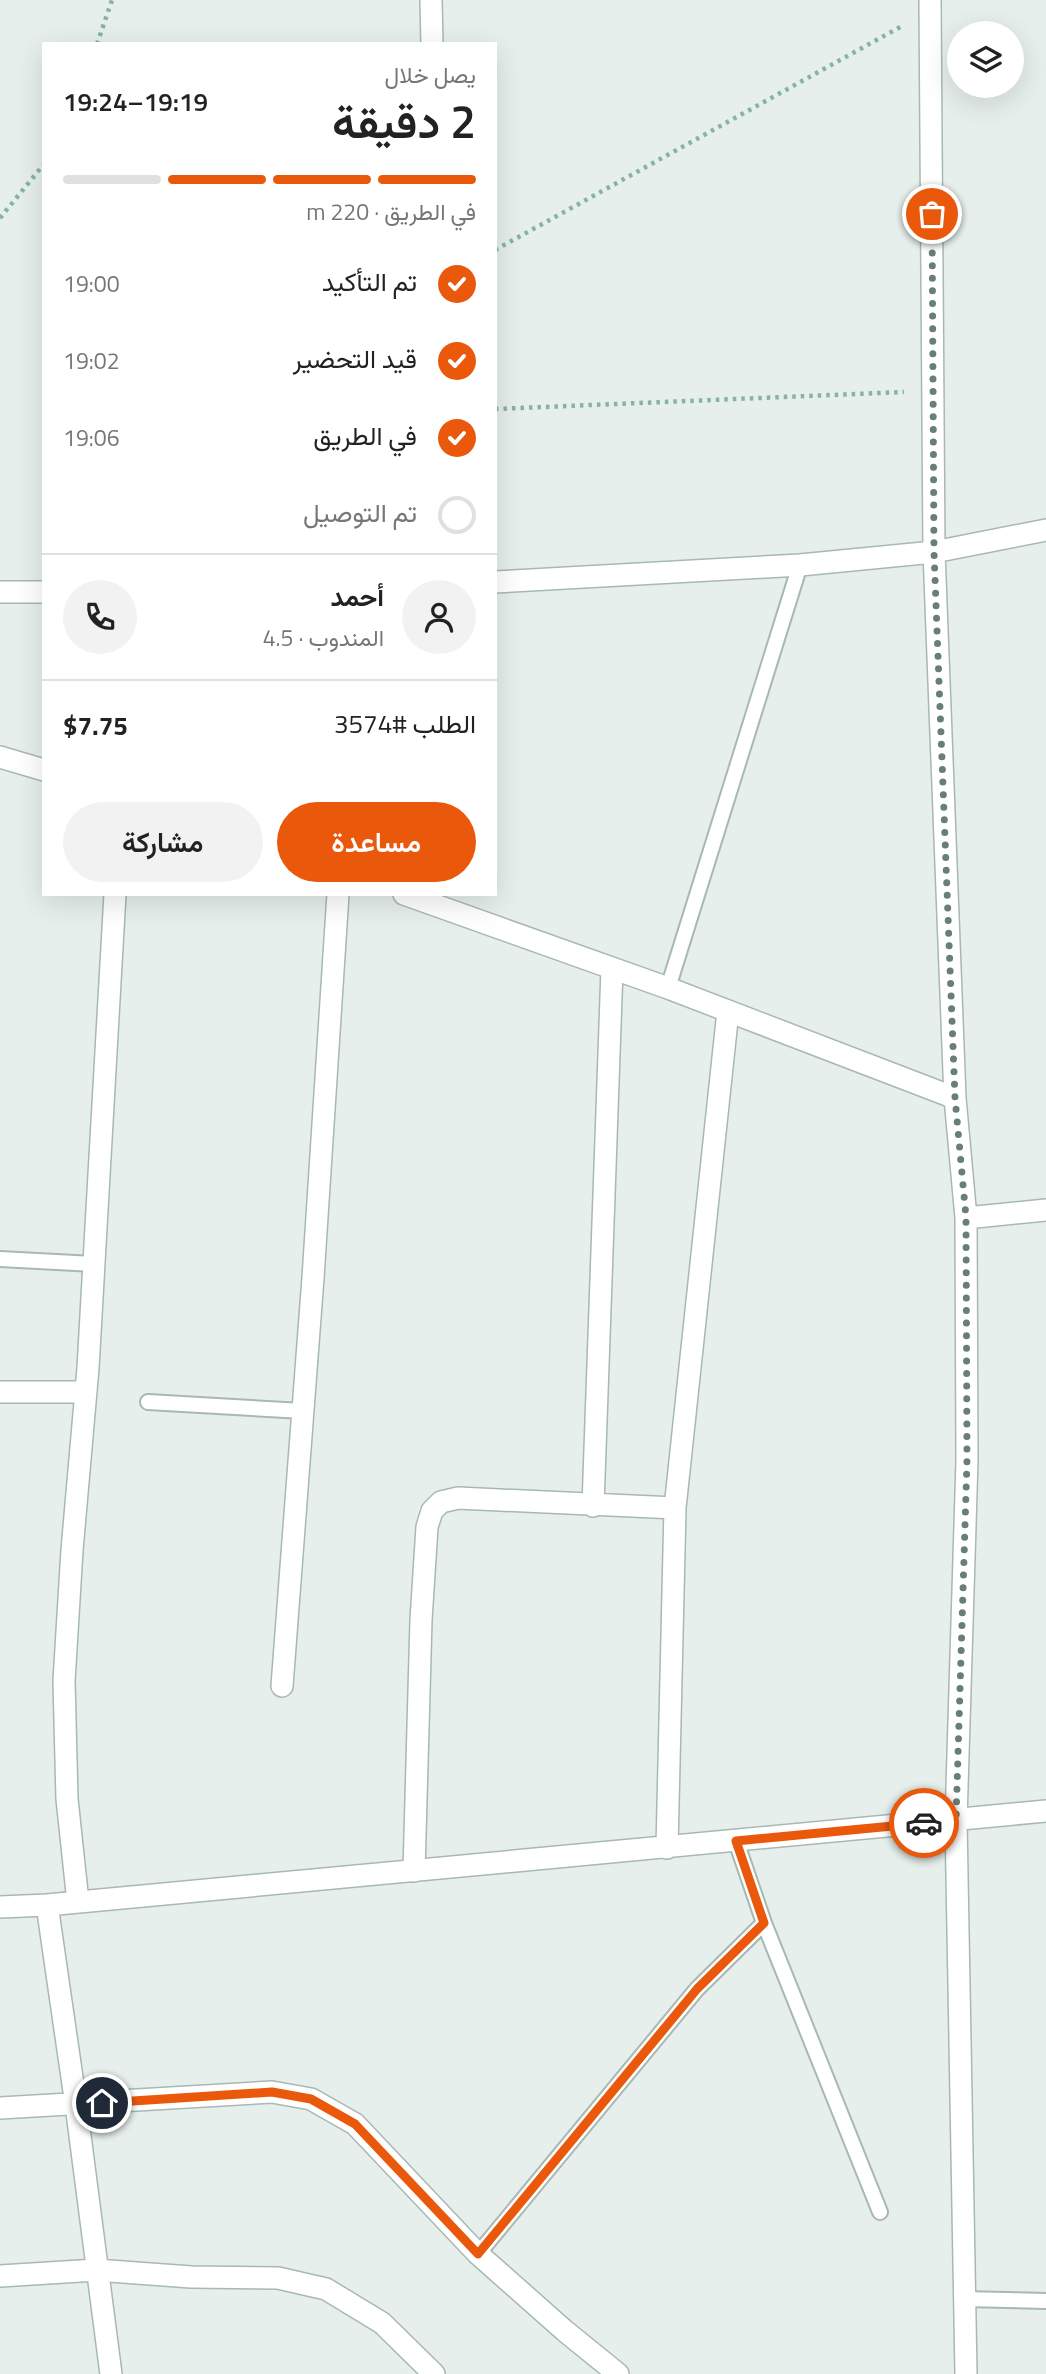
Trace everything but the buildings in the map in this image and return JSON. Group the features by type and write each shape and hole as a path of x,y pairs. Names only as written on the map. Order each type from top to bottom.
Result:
{"street":[{"path":"431,0 432,42"},
{"path":"930,5 934,552 955,1098 966,1217 967,1460 956,1820 966,2374"},
{"path":"497,582 800,565 934,552 1046,530"},
{"path":"0,592 42,592"},
{"path":"0,757 42,770"},
{"path":"78,1902 66,1799 64,1681 94,1264 115,896"},
{"path":"282,1686 338,896"},
{"path":"410,896 668,988 955,1098"},
{"path":"593,1506 612,969"},
{"path":"667,1848 675,1508 728,1011"},
{"path":"966,1217 1046,1210"},
{"path":"0,1392 85,1392"},
{"path":"414,1871 421,1620 427,1527 432,1511 441,1502 458,1498 675,1508"},
{"path":"0,1908 1046,1811"},
{"path":"47,1905 111,2374"},
{"path":"0,2108 272,2092 311,2099 355,2124 478,2254 565,2332 618,2374"},
{"path":"0,2276 96,2270 191,2277 278,2278 326,2289 382,2323 434,2374"}],"lane":[{"path":"668,988 800,565"},
{"path":"0,1259 94,1264"},
{"path":"148,1402 303,1411"},
{"path":"736,1841 764,1923 880,2212"},
{"path":"478,2254 697,1989 764,1923"},
{"path":"963,2299 1046,2301"}],"path":[{"path":"98,42 112,0"},
{"path":"497,249 621,183 930,5"},
{"path":"0,218 42,166"},
{"path":"497,409 933,391"}],"way so far":[{"path":"924,1823 956,1820 967,1460 966,1217 955,1098 934,552 932,214"}],"route":[{"path":"102,2103 272,2092 311,2099 355,2124 478,2254 697,1989 764,1923 736,1841 924,1823"}]}
